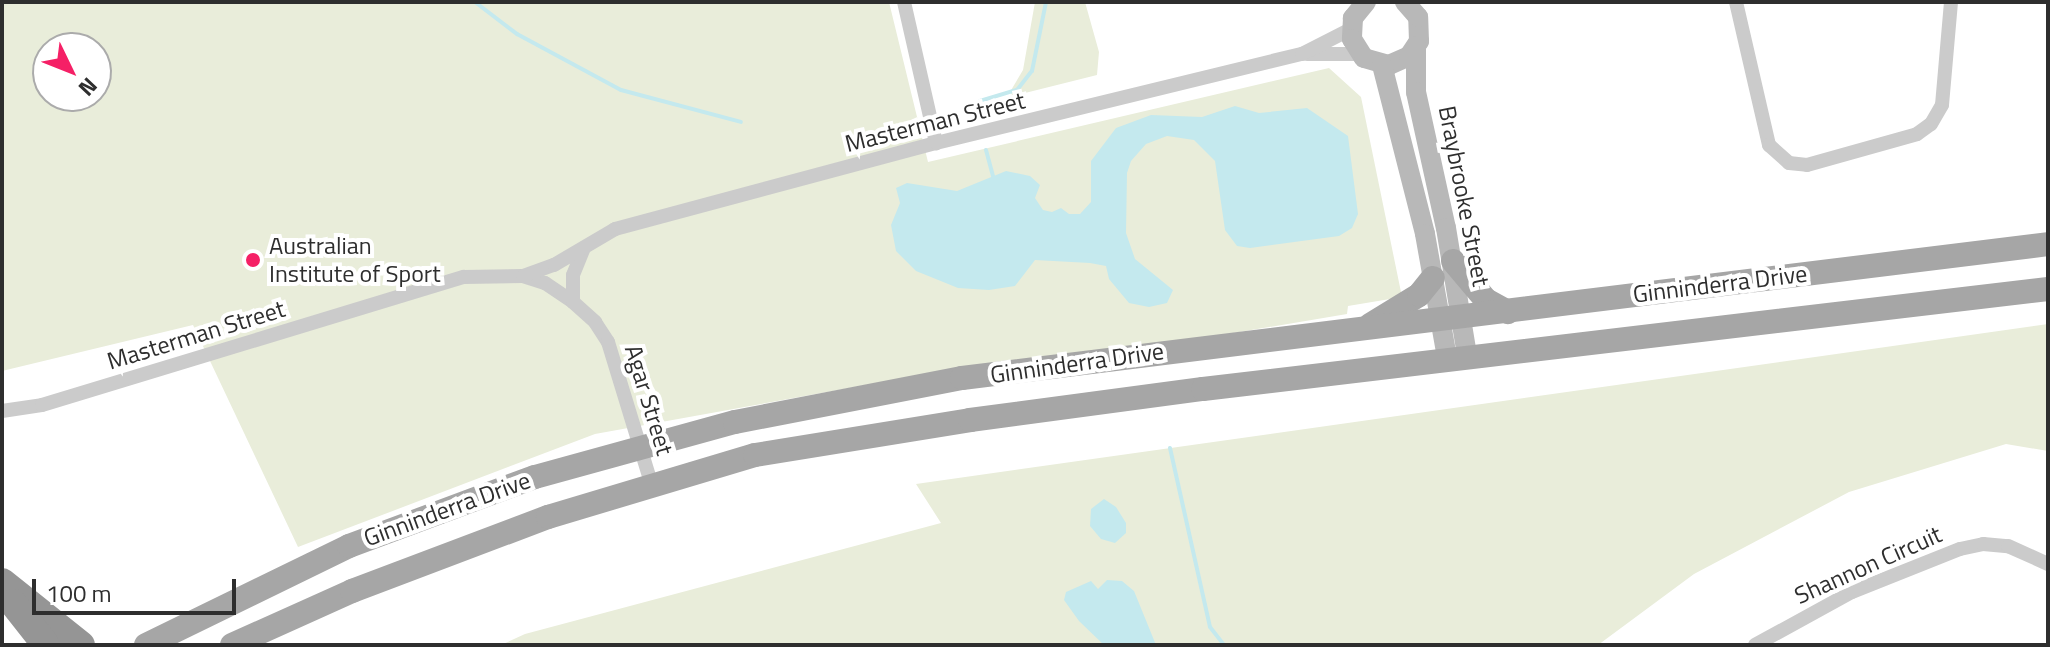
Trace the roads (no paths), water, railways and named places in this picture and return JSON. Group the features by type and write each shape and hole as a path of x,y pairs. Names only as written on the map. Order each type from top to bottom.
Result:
{"highway":[{"path":"2,582 81,645"},
{"path":"2,590 46,645"}],"main road":[{"name":"Ginninderra Drive","path":"146,645 349,546 535,477 735,422 962,378 2048,244"},
{"path":"1453,261 1486,300 1508,312"},
{"path":"1364,328 1419,295 1433,278"},
{"name":"Ginninderra Drive","path":"232,645 366,585 548,517 755,455 880,435 1457,357 1681,334 2048,289"}],"street":[{"path":"904,2 936,143"},
{"path":"1736,2 1769,145 1789,163 1807,165 1917,134 1931,124 1942,105 1951,2"},
{"name":"Braybrooke Street","path":"1407,3 1420,23 1416,46 1416,92 1453,261 1452,318 1457,357"},
{"path":"1361,4 1351,29 1360,54 1382,65 1400,62 1416,46"},
{"name":"Masterman Street","path":"2,411 42,405 464,277 523,276 554,265 615,229 936,143 1302,54 1351,29"},
{"name":"Masterman Street","path":"1302,54 1360,54"},
{"name":"Braybrooke Street","path":"1382,65 1433,278 1452,318"},
{"path":"573,302 573,275 584,248"},
{"name":"Agar Street","path":"523,276 545,283 573,302 595,322 608,342 652,486"},
{"name":"Shannon Circuit","path":"1755,645 1852,592 1960,549 1983,544 2008,546 2048,564"}],"water":[{"path":"1235,106 1259,113 1307,108 1348,136 1358,214 1352,228 1339,236 1250,248 1237,246 1225,230 1215,161 1194,140 1167,136 1146,144 1131,161 1127,173 1126,233 1135,259 1173,290 1167,303 1149,307 1129,303 1109,279 1106,266 1035,260 1015,286 989,290 958,288 916,271 896,251 891,225 900,203 896,188 907,183 957,191 1006,171 1030,176 1040,185 1035,198 1043,210 1052,212 1061,208 1069,214 1080,214 1091,202 1091,161 1116,128 1151,115 1202,117"},
{"path":"1104,499 1116,507 1126,523 1126,533 1115,543 1101,539 1090,526 1091,509"},
{"path":"1107,580 1122,581 1134,591 1156,645 1104,645 1079,621 1064,600 1066,592 1091,581 1098,589"}],"waterway":[{"path":"475,2 517,34 621,90 741,122"},
{"path":"976,109 980,101 1017,90 1032,71 1046,2"},
{"path":"986,150 993,176"},
{"path":"1170,448 1210,627 1224,645"}],"place":[{"name":"Australian Institute of Sport","path":"253,260"}]}
